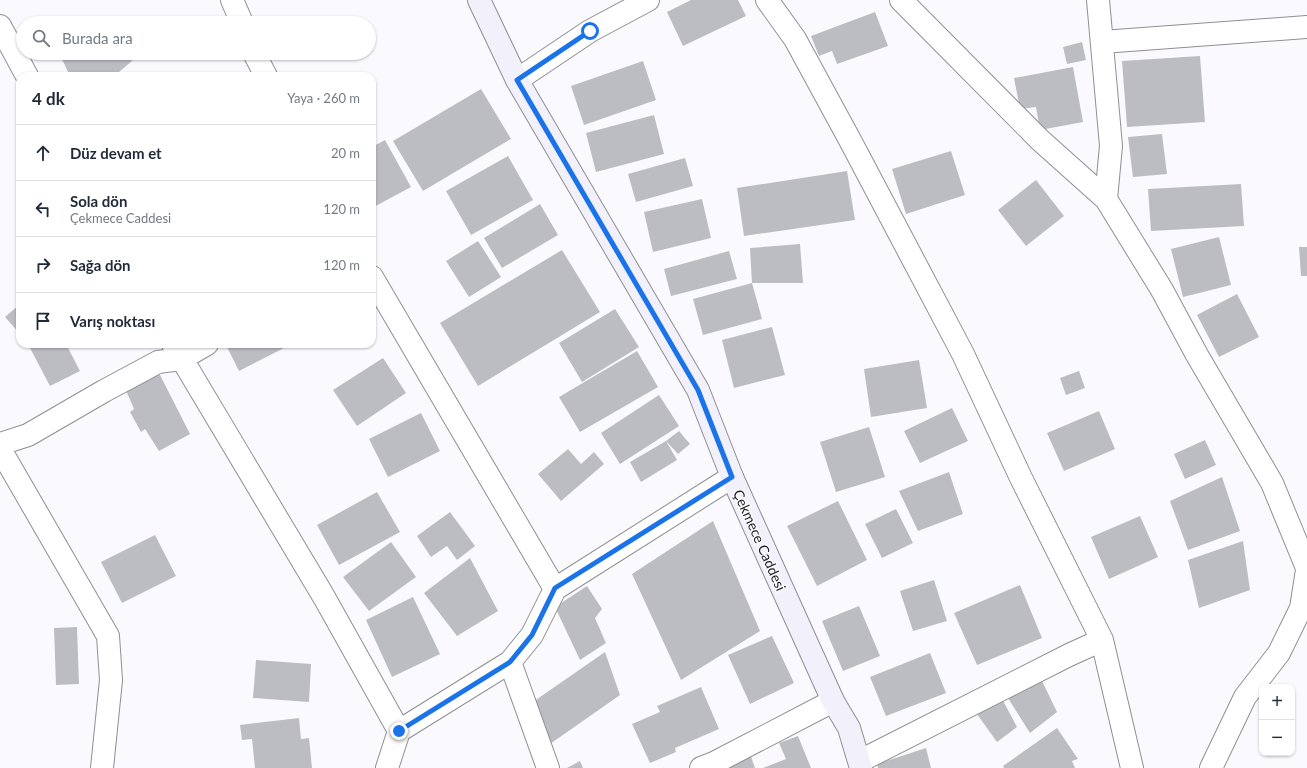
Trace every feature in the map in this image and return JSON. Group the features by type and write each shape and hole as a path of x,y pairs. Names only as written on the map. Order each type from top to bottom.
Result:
{"main road":[{"name":"Çekmece Caddesi","path":"479,0 517,80 698,390 732,477 833,701 849,728 861,765"}],"street":[{"path":"232,0 239,16"},
{"path":"517,80 590,31 648,0"},
{"path":"767,0 795,39 959,347 1021,478 1102,640 1132,768"},
{"path":"901,0 1040,140 1106,199 1162,290 1197,355 1272,483 1307,569 1301,608 1279,653 1245,697 1211,768"},
{"path":"1098,0 1111,146 1106,199"},
{"path":"0,26 16,56"},
{"path":"1102,42 1307,27"},
{"path":"18,60 25,72"},
{"path":"258,60 264,72"},
{"path":"376,284 555,588"},
{"path":"0,444 28,435 158,362 177,352 192,348"},
{"path":"177,352 324,597 399,731"},
{"path":"0,449 108,636 111,680 102,768"},
{"path":"387,768 399,731 510,662 532,635 555,588 732,477"},
{"path":"861,765 1062,658 1102,640"},
{"path":"510,662 548,768"},
{"path":"701,768 714,763 833,701"}],"building":[{"path":"691,0 738,0 746,16 683,46 667,12"},
{"path":"875,12 888,46 837,64 832,51 819,56 811,36"},
{"path":"1082,42 1086,60 1067,64 1063,47"},
{"path":"1200,56 1205,122 1127,127 1122,61"},
{"path":"62,60 132,61 119,72 68,72"},
{"path":"643,61 656,100 584,125 571,86"},
{"path":"1073,67 1083,122 1040,130 1036,107 1020,109 1014,78"},
{"path":"481,89 511,139 423,191 393,141"},
{"path":"654,115 664,154 596,172 586,133"},
{"path":"1162,134 1167,174 1133,177 1128,137"},
{"path":"385,140 411,187 376,206 376,145"},
{"path":"951,151 965,195 906,214 892,169"},
{"path":"508,156 533,200 471,235 446,191"},
{"path":"685,158 693,186 636,202 628,174"},
{"path":"847,171 855,220 744,236 737,188"},
{"path":"1036,180 1064,216 1026,246 998,210"},
{"path":"1241,184 1244,226 1151,231 1148,189"},
{"path":"702,199 711,238 653,252 644,212"},
{"path":"540,204 558,235 502,268 484,238"},
{"path":"1219,237 1231,285 1183,297 1171,249"},
{"path":"478,241 501,277 469,297 446,261"},
{"path":"800,244 803,283 752,283 750,248"},
{"path":"1299,247 1307,247 1307,276 1301,276"},
{"path":"562,250 600,312 478,386 440,323"},
{"path":"729,251 737,279 671,296 664,269"},
{"path":"752,283 762,319 703,335 693,299"},
{"path":"1237,294 1259,337 1219,357 1197,315"},
{"path":"16,307 16,329 5,317"},
{"path":"615,309 639,347 582,382 559,343"},
{"path":"772,327 785,375 734,388 722,340"},
{"path":"30,348 68,348 80,371 50,386"},
{"path":"228,348 284,348 239,371"},
{"path":"637,351 658,387 580,432 559,397"},
{"path":"383,358 406,393 357,426 333,390"},
{"path":"919,360 927,408 871,417 864,369"},
{"path":"1079,371 1085,388 1066,395 1060,378"},
{"path":"159,373 190,434 159,451 145,429 141,432 130,412 134,409 125,388"},
{"path":"659,395 679,426 620,464 601,433"},
{"path":"952,408 968,441 920,463 904,431"},
{"path":"1099,411 1115,449 1064,471 1047,433"},
{"path":"421,413 440,451 388,477 369,439"},
{"path":"869,427 885,477 836,492 820,442"},
{"path":"679,431 690,444 678,454 666,441"},
{"path":"1205,440 1216,465 1185,479 1174,454"},
{"path":"666,441 677,460 641,482 630,462"},
{"path":"568,449 581,464 594,452 604,464 561,501 538,474"},
{"path":"949,472 963,514 918,531 899,491"},
{"path":"1222,477 1240,531 1188,550 1170,501"},
{"path":"377,492 400,532 339,565 317,525"},
{"path":"838,501 867,560 817,586 787,526"},
{"path":"896,509 913,543 882,558 865,524"},
{"path":"450,512 475,546 457,560 447,546 431,557 417,536"},
{"path":"1140,516 1158,557 1109,579 1091,537"},
{"path":"713,521 760,631 681,680 632,574"},
{"path":"155,535 176,576 122,603 101,562"},
{"path":"1243,541 1250,590 1199,608 1188,560"},
{"path":"391,542 416,577 369,611 343,577"},
{"path":"470,558 498,611 457,636 424,593"},
{"path":"934,580 947,621 913,631 900,591"},
{"path":"1020,585 1042,638 977,665 954,613"},
{"path":"587,586 602,609 595,618 606,643 580,660 555,607"},
{"path":"413,597 440,654 392,677 366,620"},
{"path":"859,606 880,656 843,671 822,621"},
{"path":"77,627 79,684 56,685 54,628"},
{"path":"772,636 794,683 750,704 728,655"},
{"path":"605,652 620,695 550,744 530,704"},
{"path":"930,653 946,693 886,716 870,677"},
{"path":"256,660 311,664 309,702 253,698"},
{"path":"1042,681 1057,712 1030,733 1008,698"},
{"path":"701,687 719,729 675,748 676,752 650,763 632,724 660,712 657,706"},
{"path":"1000,695 1017,727 997,742 974,710"},
{"path":"299,718 301,739 309,738 312,768 255,768 252,739 242,740 240,725"},
{"path":"1057,728 1078,759 1072,761 1075,768 1004,768 1003,766"},
{"path":"798,736 811,768 763,768 786,759 779,743"},
{"path":"926,748 931,768 878,768 877,764"},
{"path":"749,751 755,768 706,768"},
{"path":"580,761 583,768 567,768"}],"route":[{"path":"399,731 510,662 532,635 555,588 732,477 698,390 517,80 590,31"}]}
